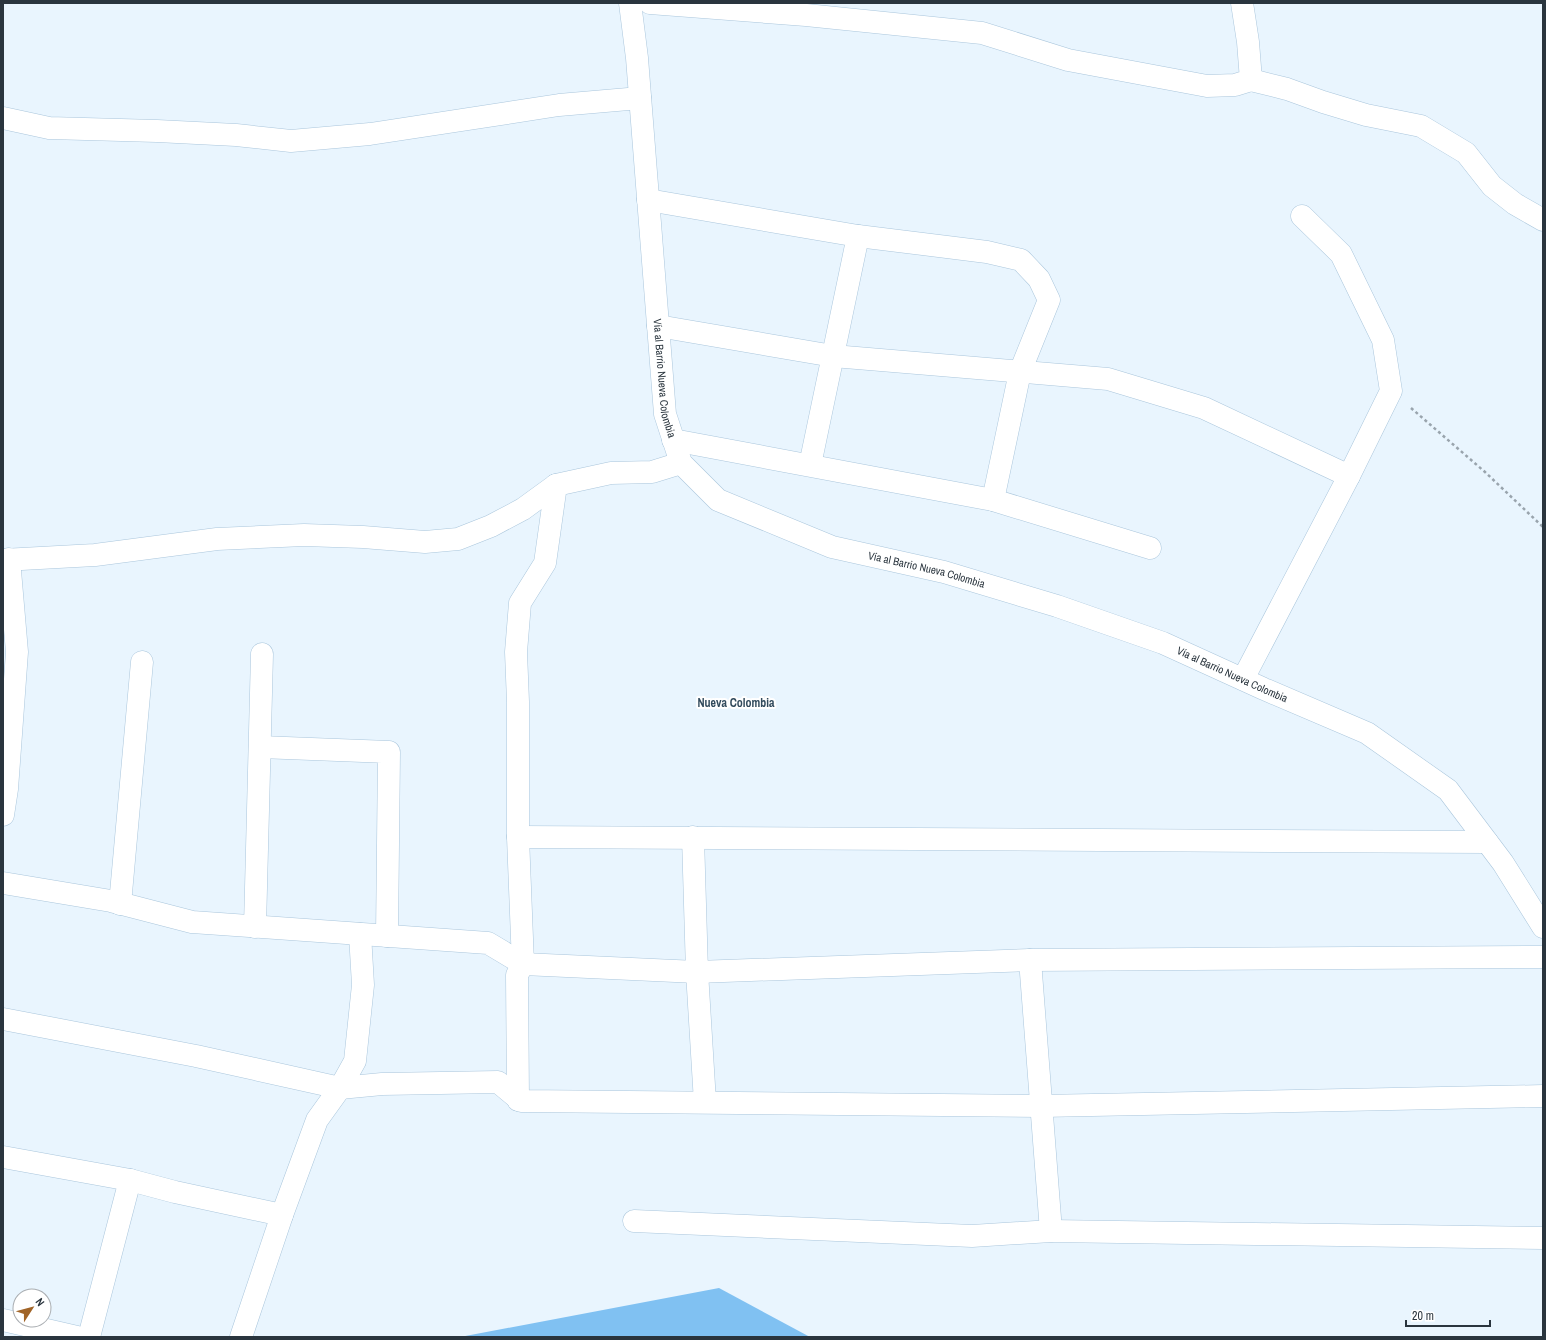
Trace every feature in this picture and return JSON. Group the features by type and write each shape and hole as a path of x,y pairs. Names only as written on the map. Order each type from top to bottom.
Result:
{"street":[{"name":"Vía al Barrio Nueva Colombia","path":"630,3 637,58 665,414 681,463 718,500 832,547 944,572 1057,606 1164,643 1367,733 1448,790 1503,863 1543,927"},
{"path":"650,3 806,15 982,33 1068,60 1207,86 1235,85 1251,80 1287,89 1366,115 1421,126 1466,153 1492,186 1515,204 1543,220"},
{"path":"1242,3 1248,42 1251,80"},
{"path":"3,118 49,128 236,135 291,140 370,134 559,105 640,98"},
{"path":"648,200 858,236 987,252 1021,260 1039,279 1049,300 1020,372 993,500"},
{"path":"1243,679 1349,476 1391,391 1383,340 1341,254 1302,216"},
{"path":"810,465 858,236"},
{"path":"658,326 833,356 1108,379 1204,408 1349,476"},
{"path":"673,440 993,500 1150,548"},
{"path":"3,815 7,789 17,652 6,559 94,555 217,539 304,535 363,537 425,542 458,539 491,526 523,509 556,484 611,473 652,472 681,463"},
{"path":"518,1100 517,975 523,964 518,837 518,702 516,652 520,603 545,563 556,484"},
{"path":"255,927 262,654"},
{"path":"120,904 142,662"},
{"path":"260,747 389,752 387,936"},
{"path":"518,837 1487,842"},
{"path":"692,837 697,972 705,1102"},
{"path":"3,883 120,904 192,922 488,944 523,964 697,972 1030,960 1543,957"},
{"path":"241,1337 282,1215 317,1120 340,1088 354,1061 363,985 360,934"},
{"path":"1030,960 1051,1231"},
{"path":"3,1019 196,1056 340,1088 382,1084 498,1082 521,1101 1041,1106 1543,1096"},
{"path":"3,1157 130,1180 175,1192 282,1215"},
{"path":"89,1337 130,1180"},
{"path":"634,1221 972,1236 1051,1231 1543,1238"},
{"path":"3,1320 78,1337"}],"path":[{"path":"1391,391 1486,472 1543,527"}],"shaded area":[{"path":"719,1288 810,1337 460,1337"}],"district":[{"name":"Nueva Colombia","path":"736,703"}]}
